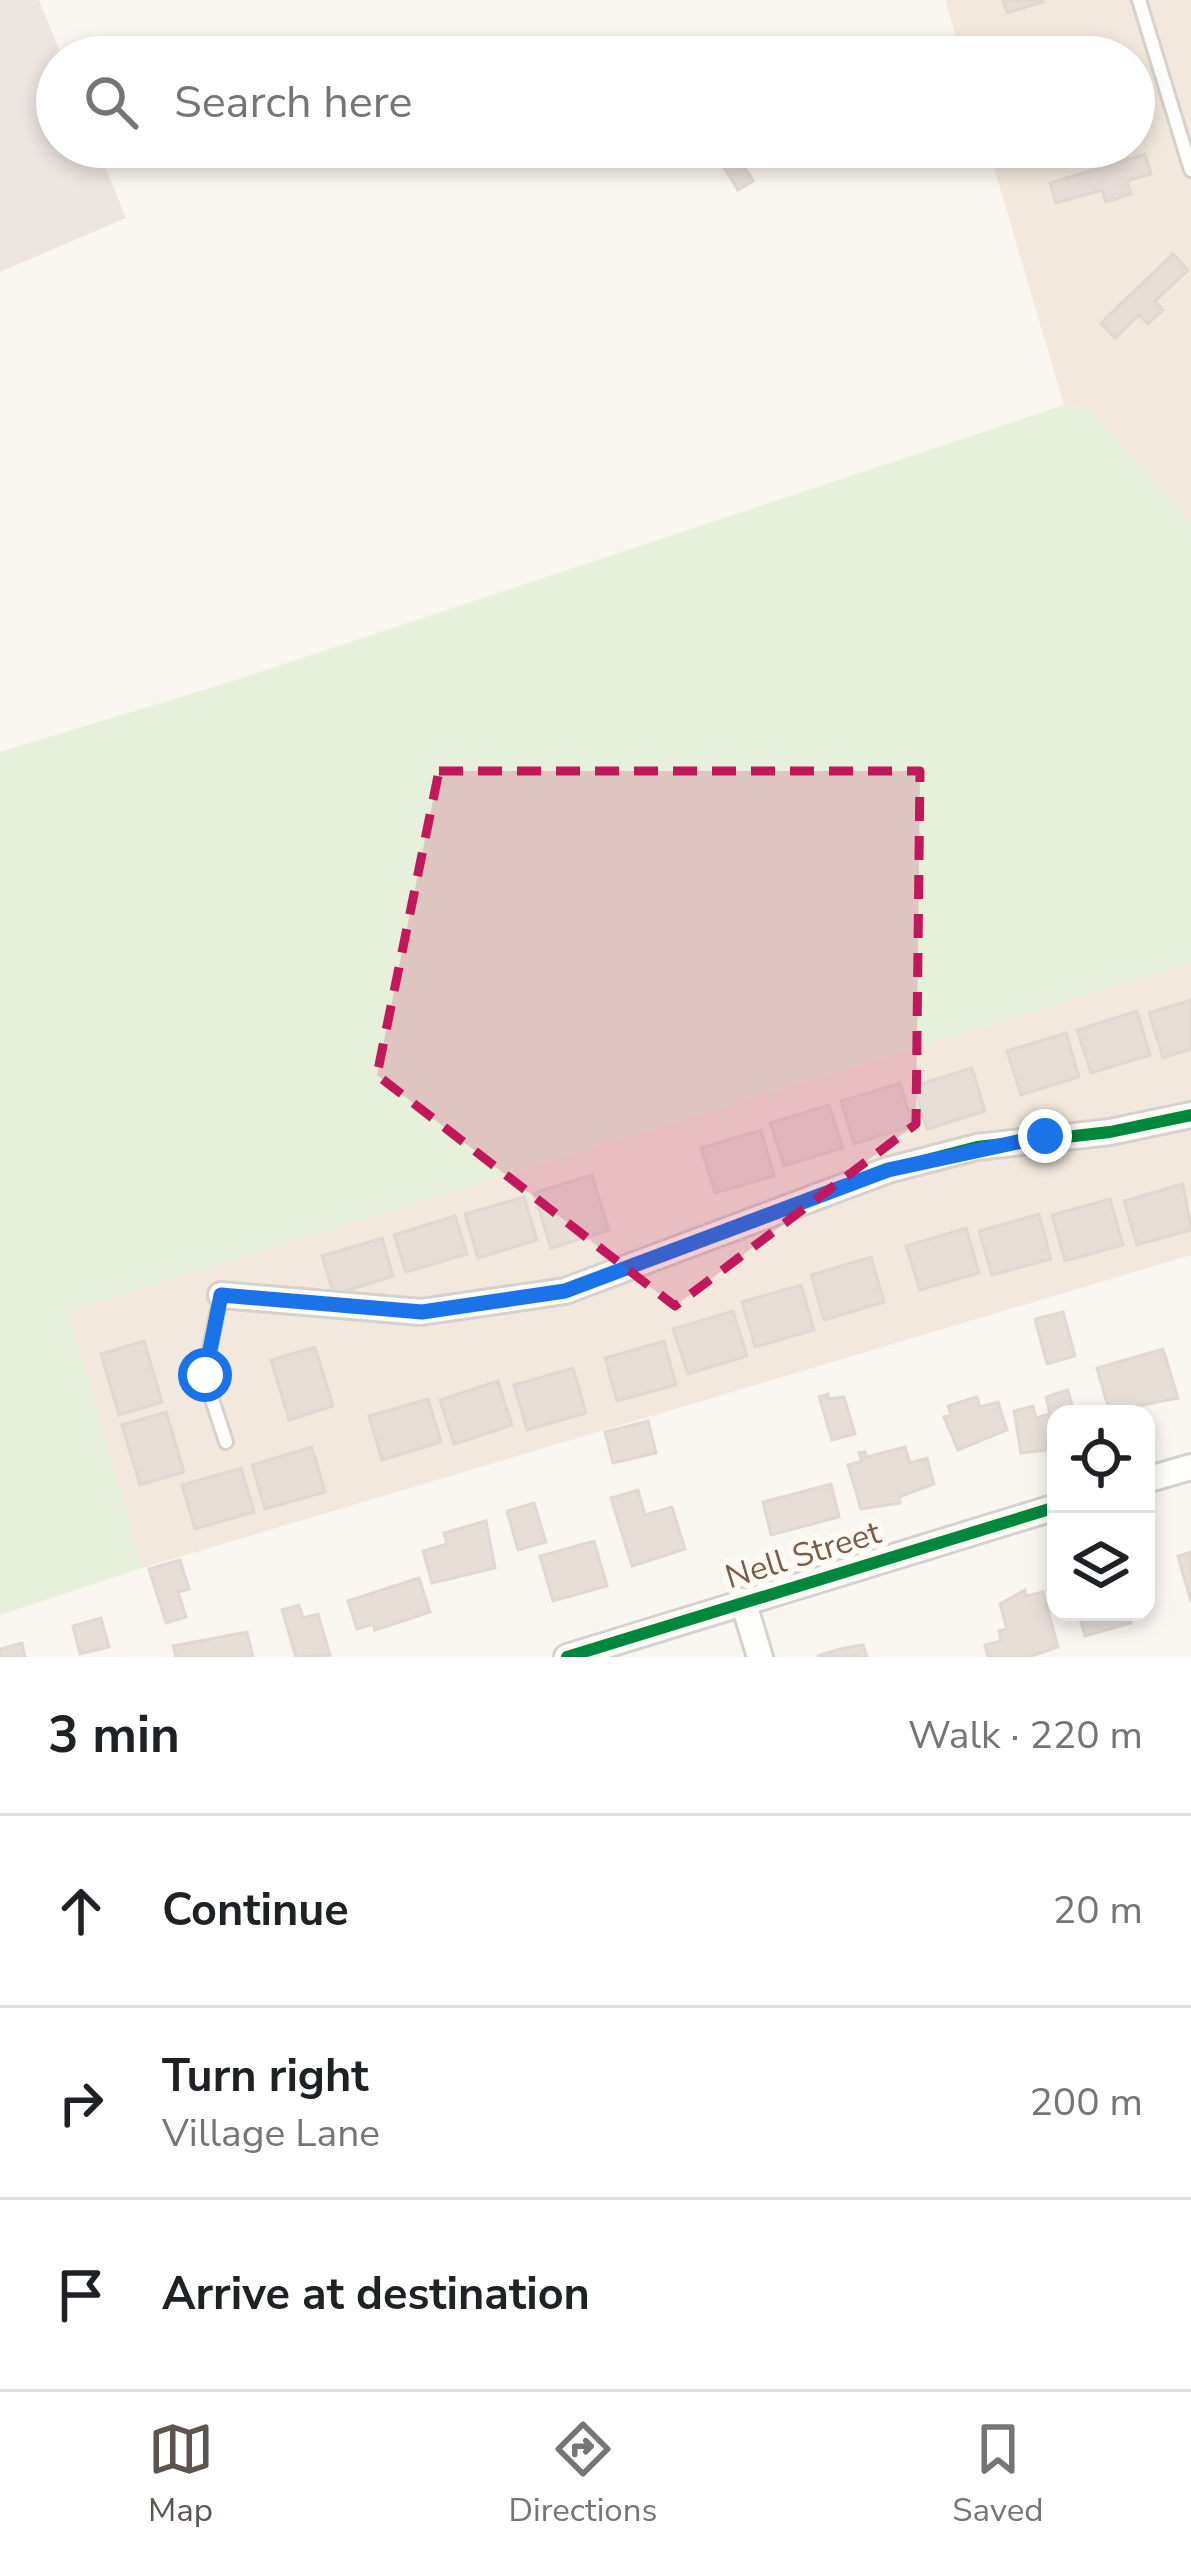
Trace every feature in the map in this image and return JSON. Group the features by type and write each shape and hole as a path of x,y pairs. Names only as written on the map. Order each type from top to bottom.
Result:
{"street":[{"path":"221,1295 422,1312 565,1291 888,1170 977,1147 1110,1132 1191,1115"},
{"path":"1155,1477 1191,1467"},
{"name":"Nell Street","path":"567,1657 1047,1511"},
{"path":"743,1601 760,1657"}],"lane":[{"path":"1139,0 1150,36"},
{"path":"1155,52 1191,170"},
{"path":"221,1295 205,1375 226,1442"}],"highlighted area":[{"path":"439,771 920,771 916,1124 675,1306 377,1075"}],"shaded area":[{"path":"0,0 39,0 54,36 36,36 36,168 106,168 126,218 0,272"},
{"path":"945,0 1191,0 1191,524 1089,409 1064,405 994,168 1155,168 1155,36 956,36"},
{"path":"1191,962 1191,1255 142,1568 67,1311"}],"green space":[{"path":"1064,405 1089,409 1191,524 1191,962 68,1311 142,1568 0,1615 0,752 236,680"}],"building":[{"path":"1003,0 1042,0 1043,2 1007,13"},
{"path":"724,168 745,168 753,181 738,190"},
{"path":"1099,168 1149,168 1151,174 1127,181 1131,194 1106,202 1102,190 1056,203 1050,183"},
{"path":"1173,254 1188,270 1155,301 1163,310 1148,324 1139,315 1115,338 1101,323"},
{"path":"1191,1000 1191,1049 1163,1058 1149,1013"},
{"path":"1137,1011 1150,1055 1091,1073 1077,1030"},
{"path":"1066,1033 1079,1077 1021,1095 1007,1051"},
{"path":"972,1068 985,1111 927,1129 914,1086"},
{"path":"900,1083 913,1126 854,1144 841,1101"},
{"path":"829,1105 843,1148 784,1166 770,1123"},
{"path":"761,1130 774,1176 715,1193 701,1148"},
{"path":"592,1175 609,1230 551,1248 534,1193"},
{"path":"1183,1184 1191,1230 1137,1245 1124,1201"},
{"path":"524,1197 537,1240 478,1258 465,1214"},
{"path":"1110,1199 1123,1245 1065,1261 1052,1215"},
{"path":"1039,1214 1051,1259 992,1275 979,1231"},
{"path":"455,1216 467,1254 406,1272 394,1235"},
{"path":"966,1228 979,1273 920,1290 906,1246"},
{"path":"382,1238 393,1276 334,1295 322,1256"},
{"path":"871,1257 884,1302 824,1320 811,1275"},
{"path":"801,1285 814,1330 755,1347 742,1302"},
{"path":"733,1311 747,1356 688,1374 673,1329"},
{"path":"1063,1312 1075,1356 1047,1364 1035,1319"},
{"path":"144,1341 162,1402 119,1415 101,1354"},
{"path":"664,1341 676,1385 617,1401 605,1358"},
{"path":"315,1347 333,1406 289,1420 271,1360"},
{"path":"1163,1349 1178,1398 1107,1405 1097,1368"},
{"path":"573,1368 586,1413 527,1430 514,1385"},
{"path":"498,1381 512,1425 454,1444 440,1400"},
{"path":"1068,1390 1072,1405 1048,1405 1046,1397"},
{"path":"828,1394 828,1399 844,1397 855,1434 832,1440 819,1397"},
{"path":"977,1397 980,1407 998,1402 1007,1430 958,1450 944,1417 951,1415 948,1406"},
{"path":"428,1399 441,1442 382,1460 369,1416"},
{"path":"1033,1406 1036,1418 1047,1415 1047,1450 1021,1453 1014,1411"},
{"path":"166,1412 184,1472 140,1485 122,1425"},
{"path":"648,1421 656,1453 613,1463 605,1432"},
{"path":"312,1447 325,1492 265,1509 252,1465"},
{"path":"905,1447 910,1463 927,1458 934,1484 899,1497 900,1503 861,1509 848,1465 862,1461 859,1453 867,1457"},
{"path":"241,1468 254,1512 195,1529 182,1485"},
{"path":"831,1484 839,1517 771,1535 763,1502"},
{"path":"638,1490 645,1515 672,1507 685,1549 632,1566 611,1498"},
{"path":"534,1503 546,1542 518,1550 507,1511"},
{"path":"486,1521 495,1568 432,1583 423,1551 447,1544 444,1533"},
{"path":"594,1541 607,1586 553,1601 540,1556"},
{"path":"1191,1552 1191,1602 1178,1556"},
{"path":"180,1560 189,1589 178,1592 186,1617 166,1623 149,1569"},
{"path":"419,1578 430,1612 375,1630 373,1624 357,1629 348,1601"},
{"path":"1025,1590 1026,1596 1043,1592 1047,1621 1051,1621 1058,1647 1028,1657 988,1657 985,1645 1001,1641 999,1631 1007,1629 1000,1604"},
{"path":"299,1605 303,1618 318,1614 330,1655 296,1657 282,1610"},
{"path":"101,1618 109,1647 80,1654 73,1626"},
{"path":"1081,1621 1130,1621 1131,1623 1085,1636"},
{"path":"247,1632 253,1657 176,1657 173,1646"},
{"path":"22,1643 25,1657 0,1657 0,1649"},
{"path":"863,1645 867,1657 817,1656 844,1648"}],"cycle path":[{"path":"221,1295 421,1312 565,1291 888,1170 977,1147 1110,1132 1191,1115"},
{"path":"567,1657 1047,1510"}],"route":[{"path":"205,1375 221,1295 422,1312 565,1291 888,1170 977,1147 1045,1136"}]}
